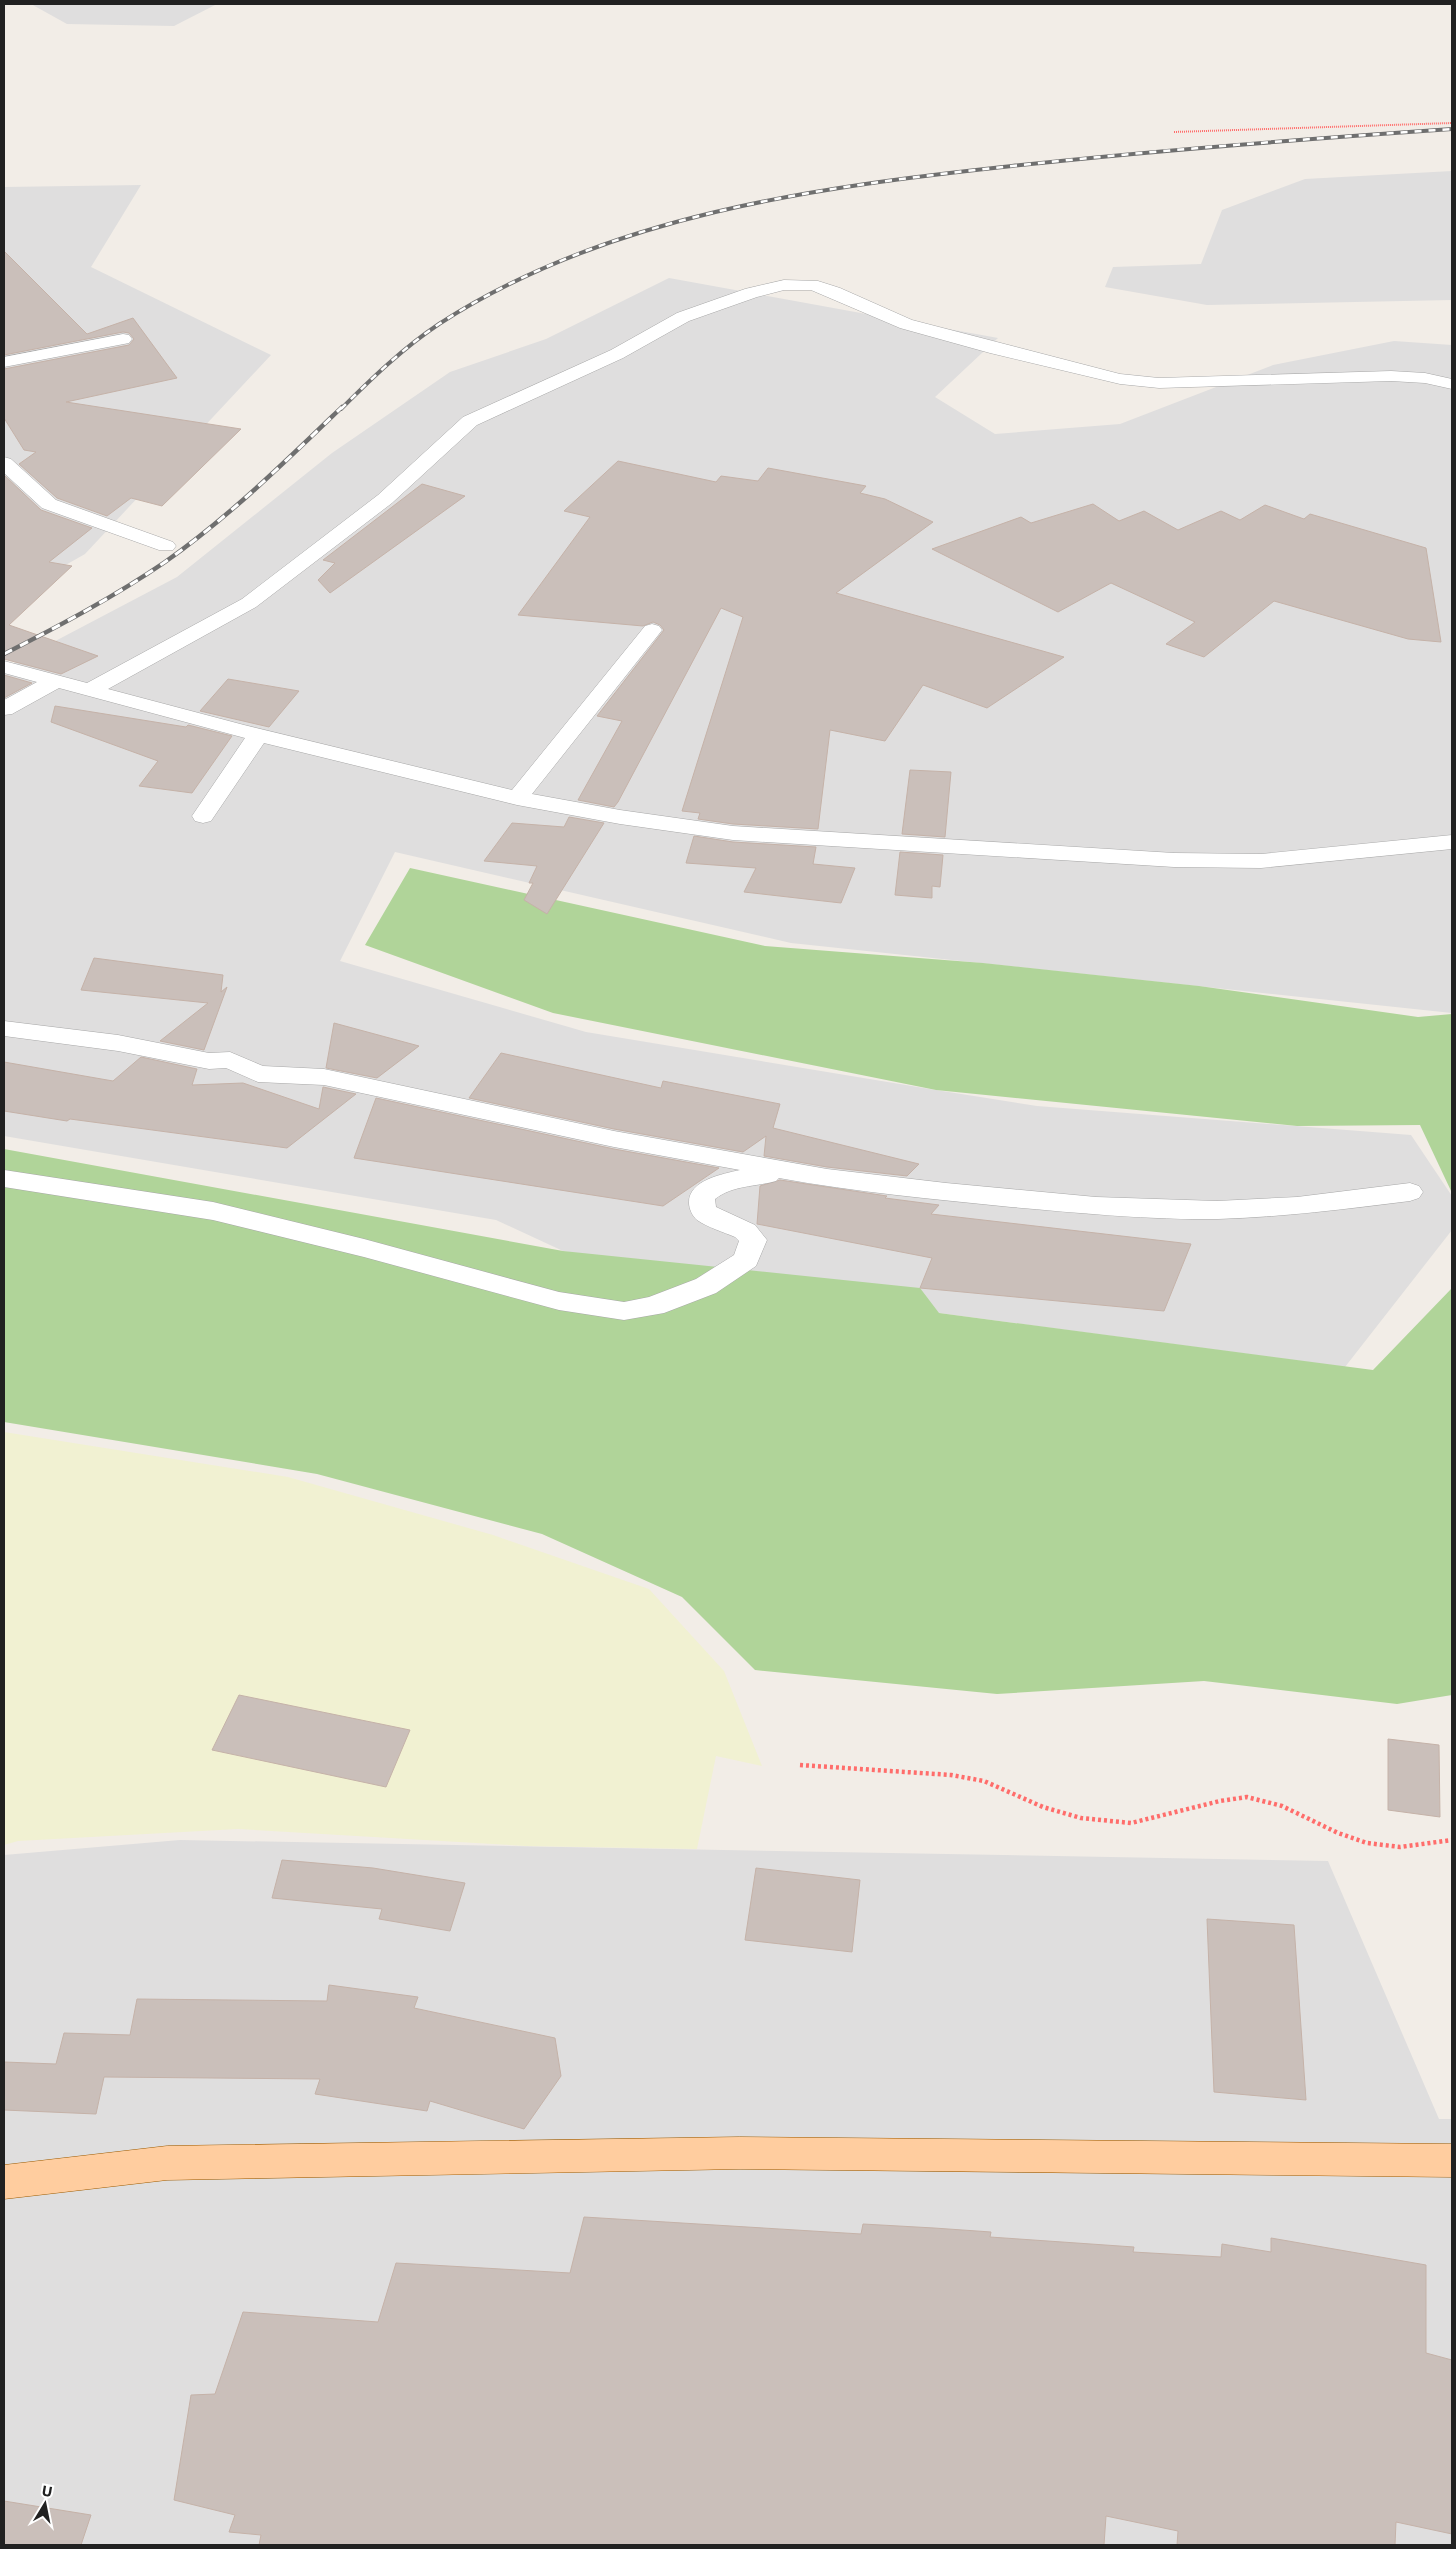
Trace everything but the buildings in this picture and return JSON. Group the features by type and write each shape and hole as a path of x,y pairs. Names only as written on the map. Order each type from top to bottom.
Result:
{"main road":[{"path":"4,2182 167,2163 740,2153 1452,2161"}],"street":[{"path":"90,690 249,604 385,499 470,421 617,354 683,317 751,293 784,285 812,285 834,292 906,324 996,349 1120,379 1159,383 1391,376 1426,378 1452,384"},
{"path":"4,362 123,339"},
{"path":"4,463 49,504 166,546"},
{"path":"517,798 652,630"},
{"path":"4,667 258,735 517,798 620,817 733,833 1174,860 1261,861 1452,842"},
{"path":"4,709 56,681"},
{"path":"203,816 258,735"},
{"path":"4,1028 118,1043 209,1062 230,1060 258,1074 324,1077 614,1139 789,1173 946,1192 1077,1204 1217,1210 1297,1206 1410,1192"},
{"path":"4,1178 213,1211 346,1244 559,1301 624,1311 654,1306 706,1286 746,1260 753,1240 745,1231 705,1213 702,1206 702,1196 713,1186 740,1179 789,1173"}],"path":[{"path":"1174,132 1452,123"},
{"path":"800,1765 951,1775 984,1782 1043,1807 1081,1818 1098,1820 1132,1823 1220,1801 1248,1797 1282,1806 1338,1834 1367,1843 1400,1847 1452,1840"}],"shaded area":[{"path":"31,4 217,4 174,26 67,24"},
{"path":"1452,171 1452,300 1207,305 1105,287 1113,267 1201,264 1222,210 1305,179"},
{"path":"141,185 91,267 271,355 85,554 4,600 4,187"},
{"path":"669,278 998,338 935,397 995,434 1120,424 1273,365 1394,341 1452,345 1452,1013 791,943 395,852 340,961 586,1032 936,1090 1037,1106 1411,1135 1452,1196 1452,1230 1345,1367 939,1313 563,1251 496,1220 4,1136 4,668 177,577 332,453 450,372 546,339"},
{"path":"180,1840 1328,1861 1439,2119 1452,2119 1452,2545 4,2545 4,1855"}],"green space":[{"path":"410,868 765,946 983,963 1199,986 1418,1017 1452,1014 1452,1193 1420,1125 1297,1126 936,1090 553,1013 365,945"},
{"path":"4,1149 563,1251 920,1288 939,1313 1373,1370 1452,1288 1452,1695 1397,1704 1204,1681 997,1694 755,1670 682,1597 542,1534 317,1474 4,1422"},
{"path":"4,1432 288,1477 493,1535 649,1589 724,1671 762,1766 716,1756 697,1849 526,1846 238,1829 18,1841 4,1845"}],"railway":[{"path":"341,409 388,364 426,333 504,287 572,256 643,232 715,212 789,196 938,174 1232,145 1452,129"},
{"path":"4,654 86,611 189,545 278,468 342,407"}]}
